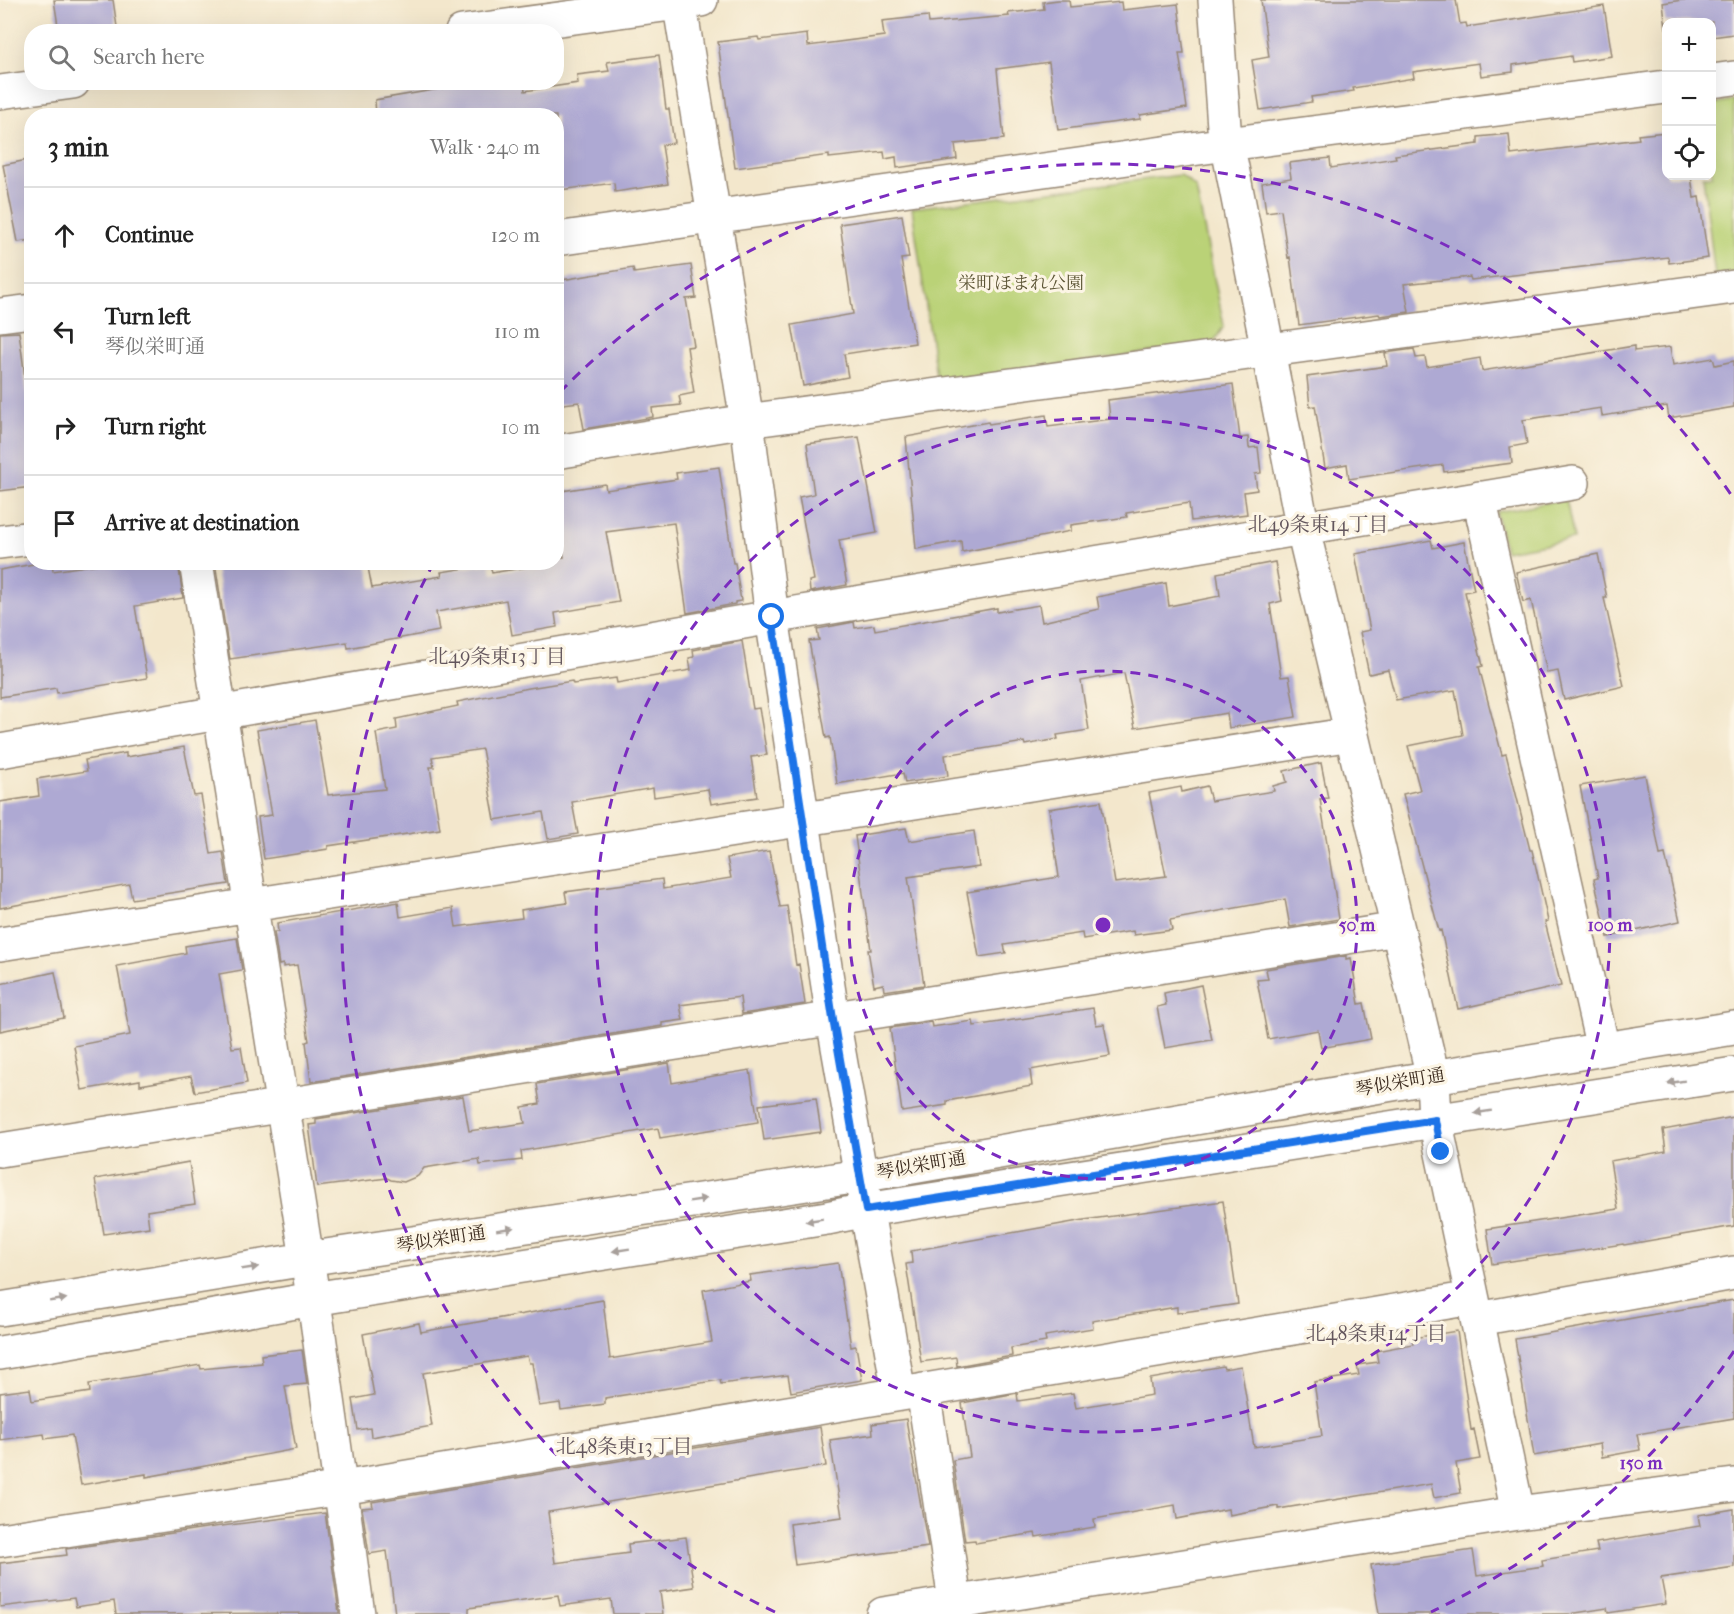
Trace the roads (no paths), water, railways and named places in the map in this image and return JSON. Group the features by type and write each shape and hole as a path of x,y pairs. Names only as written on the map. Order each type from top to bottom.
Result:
{"street":[{"path":"1215,0 1224,127 1267,351 1303,529 1432,1077 1435,1120 1518,1513"},
{"path":"520,24 686,1 714,218 747,420 772,617 833,1019 866,1210 911,1391 956,1609"},
{"path":"1716,80 1734,78"},
{"path":"564,238 1227,144 1662,88"},
{"path":"0,92 24,89"},
{"path":"564,451 747,420 1734,287"},
{"path":"0,315 24,312"},
{"path":"0,751 772,617 1573,483"},
{"path":"1479,498 1603,1049"},
{"path":"0,542 24,538"},
{"path":"197,570 283,1104 342,1488 358,1614"},
{"path":"0,944 1352,734"},
{"path":"0,1150 1398,929"},
{"name":"琴似栄町通","path":"0,1309 306,1259 860,1176 1432,1077 1734,1028"},
{"name":"琴似栄町通","path":"0,1353 313,1299 816,1220 866,1210 1734,1074"},
{"path":"0,1540 342,1488 911,1391 1475,1308 1734,1273"},
{"path":"883,1614 956,1609 1518,1513 1734,1485"}],"district":[{"name":"北49条東14丁目","path":"1318,524"},
{"name":"北49条東13丁目","path":"497,656"},
{"name":"北48条東14丁目","path":"1376,1333"},
{"name":"北48条東13丁目","path":"624,1446"}],"park label":[{"name":"栄町ほまれ公園","path":"1021,283"}]}
